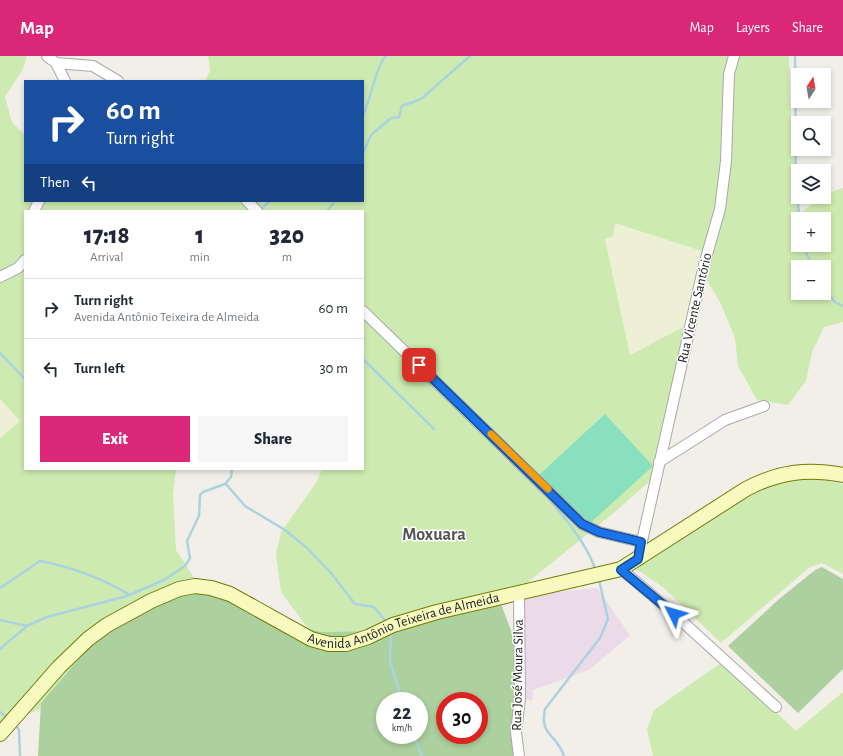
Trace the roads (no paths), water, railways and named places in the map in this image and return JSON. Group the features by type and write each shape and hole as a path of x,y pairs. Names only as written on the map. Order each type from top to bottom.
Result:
{"street":[{"path":"47,56 56,63 65,80"},
{"name":"Rua Vicente Santório","path":"638,559 704,265 720,209 726,162 729,74 734,56"},
{"path":"56,63 93,66 116,80"},
{"path":"248,202 256,210"},
{"path":"0,277 18,268 24,261"},
{"path":"364,312 582,524 599,532 641,542"},
{"path":"660,462 725,420 764,406"},
{"name":"Avenida Antônio Teixeira de Almeida","path":"0,734 59,667 88,639 107,625 151,601 179,589 195,586 211,588 230,594 310,639 329,644 341,644 361,639 393,625 437,612 621,570 746,489 765,479 788,473 813,472 843,476"},
{"path":"621,570 674,614 776,707"},
{"name":"Rua José Moura Silva","path":"519,593 520,699 516,732 519,756"}],"waterway":[{"path":"364,113 379,67 386,56"},
{"path":"364,151 371,135 391,118 399,117 402,106 421,99 470,56"},
{"path":"795,56 796,183 799,212"},
{"path":"260,210 269,202"},
{"path":"328,210 334,202"},
{"path":"806,252 810,260"},
{"path":"831,297 835,302 843,306"},
{"path":"0,353 24,378"},
{"path":"364,360 434,429"},
{"path":"0,649 27,626 47,617 127,596 164,580 185,566 190,558 187,541 199,516 200,495 203,492 225,484 231,477 232,470"},
{"path":"226,484 245,506 285,530 307,548 331,573 355,604 374,607 387,623"},
{"path":"545,494 580,540 592,560 596,571"},
{"path":"0,588 40,561 87,574 130,595"},
{"path":"564,756 561,749 544,725 545,709 600,638 608,619 599,580"},
{"path":"0,620 27,626"},
{"path":"391,631 390,661 399,692"},
{"path":"0,712 8,718"},
{"path":"15,724 19,730 20,756"},
{"path":"417,744 422,756"}],"district":[{"name":"Moxuara","path":"434,535"}]}
